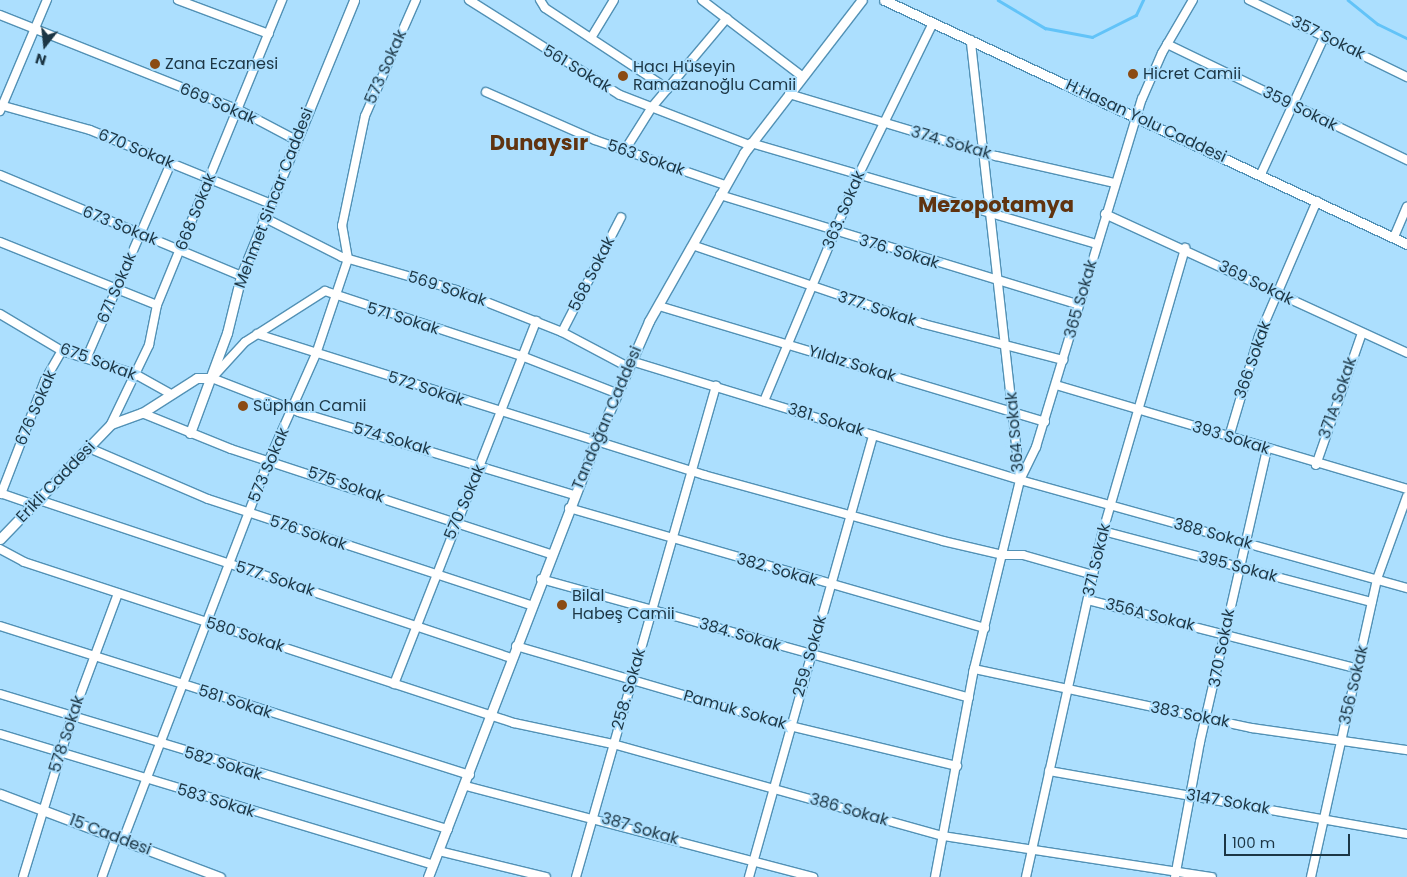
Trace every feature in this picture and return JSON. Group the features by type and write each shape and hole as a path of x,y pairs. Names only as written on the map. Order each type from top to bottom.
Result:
{"street":[{"path":"1,108 47,0"},
{"path":"178,0 269,34"},
{"name":"668 Sokak","path":"111,424 149,346 158,306 282,0"},
{"name":"Mehmet Sincar Caddesi","path":"190,433 212,378 241,276 268,203 354,0"},
{"name":"573 Sokak","path":"102,877 232,565 248,513 269,460 316,354 348,259 342,226 365,116 416,0"},
{"name":"561 Sokak","path":"468,0 620,95 750,144 1096,244"},
{"path":"540,0 591,38 668,89"},
{"path":"591,38 614,0"},
{"path":"702,0 803,77"},
{"name":"Tandoğan Caddesi","path":"428,877 466,786 511,658 574,495 630,364 659,306 695,246 725,185 750,144 862,0"},
{"name":"H.Hasan Yolu Caddesi","path":"884,0 1137,116 1407,244"},
{"name":"365 Sokak","path":"1020,480 1045,422 1105,214 1137,116 1167,44 1194,0"},
{"name":"357 Sokak","path":"1249,0 1407,77"},
{"name":"669 Sokak","path":"0,15 238,110 296,140"},
{"path":"625,150 652,107 727,18"},
{"name":"363. Sokak","path":"764,401 858,176 882,123 933,22"},
{"path":"1261,174 1324,37"},
{"name":"364 Sokak","path":"935,877 974,669 1020,480 1001,282 982,152 971,40"},
{"name":"359 Sokak","path":"1167,44 1407,160"},
{"name":"563 Sokak","path":"486,92 625,150 725,185"},
{"name":"374. Sokak","path":"789,94 982,152 1115,183"},
{"name":"670 Sokak","path":"1,108 90,130 268,203"},
{"name":"671 Sokak","path":"87,357 118,290 171,164"},
{"name":"673 Sokak","path":"0,175 241,276"},
{"name":"376. Sokak","path":"720,196 1079,305"},
{"name":"366 Sokak","path":"1229,437 1277,293 1317,201"},
{"path":"1394,237 1407,207"},
{"name":"369 Sokak","path":"1105,214 1185,248 1407,353"},
{"name":"569 Sokak","path":"263,217 348,259 456,290 562,332 630,364"},
{"name":"568 Sokak","path":"562,332 621,217"},
{"path":"0,242 158,306"},
{"name":"377. Sokak","path":"695,246 811,287 1063,360"},
{"name":"371 Sokak","path":"1026,877 1103,532 1185,248"},
{"name":"571 Sokak","path":"212,378 257,334 325,291 335,296 524,357 616,393"},
{"name":"Yıldız Sokak","path":"659,306 1045,422"},
{"name":"675 Sokak","path":"0,314 62,351 87,357 135,374 171,394"},
{"name":"570 Sokak","path":"394,684 455,519 482,464 536,321"},
{"name":"371A Sokak","path":"1316,465 1362,333"},
{"name":"572 Sokak","path":"257,334 595,443 690,471 1003,556 1023,555 1094,575"},
{"name":"676 Sokak","path":"1,493 45,380 62,351"},
{"name":"381. Sokak","path":"630,364 716,386 1020,480"},
{"path":"111,424 142,413 196,378 212,378"},
{"name":"574 Sokak","path":"212,378 292,409 482,464 574,495"},
{"name":"393 Sokak","path":"1056,385 1316,465 1407,489"},
{"name":"258. Sokak","path":"576,877 591,815 716,386"},
{"name":"575 Sokak","path":"142,413 190,433 455,519 551,554"},
{"name":"Erikli Caddesi","path":"0,539 37,503 111,424"},
{"name":"259. Sokak","path":"749,877 772,789 873,435"},
{"name":"576 Sokak","path":"89,448 123,466 248,513 531,605"},
{"name":"370 Sokak","path":"1176,875 1190,794 1225,633 1237,567 1267,449"},
{"name":"388 Sokak","path":"1020,480 1407,588"},
{"name":"577. Sokak","path":"1,493 232,565 511,658"},
{"name":"356 Sokak","path":"1311,877 1322,818 1377,579 1407,496"},
{"name":"382. Sokak","path":"569,508 671,540 985,628"},
{"name":"395 Sokak","path":"1103,532 1372,602"},
{"name":"580 Sokak","path":"0,549 24,562 492,715"},
{"name":"384. Sokak","path":"541,580 968,698"},
{"name":"578 Sokak","path":"23,877 72,717 118,593"},
{"name":"356A Sokak","path":"1088,600 1358,668"},
{"name":"581 Sokak","path":"0,626 94,654 183,685 470,775"},
{"name":"Pamuk Sokak","path":"516,646 790,726 957,766"},
{"name":"383 Sokak","path":"974,669 1067,691 1207,718 1407,750"},
{"name":"582 Sokak","path":"0,694 157,744 448,829"},
{"name":"386 Sokak","path":"492,715 613,744 943,836 1032,848 1176,875 1212,877"},
{"name":"583 Sokak","path":"0,734 60,754 433,865"},
{"name":"3147 Sokak","path":"1049,771 1190,794 1407,834"},
{"name":"387 Sokak","path":"466,786 539,808 591,815 753,858 813,877"},
{"name":"15 Caddesi","path":"0,794 220,877"},
{"path":"439,851 546,877"}],"waterway":[{"path":"998,0 1045,28 1092,37 1136,15 1143,0"},
{"path":"1348,0 1378,24 1407,38"}],"place":[{"name":"Zana Eczanesi","path":"155,64"},
{"name":"Hicret Camii","path":"1133,74"},
{"name":"Hacı Hüseyin Ramazanoğlu Camii","path":"623,76"},
{"name":"Süphan Camii","path":"243,406"},
{"name":"Bilal Habeş Camii","path":"562,605"}],"district":[{"name":"Dunaysır","path":"539,143"},
{"name":"Mezopotamya","path":"996,205"}]}
